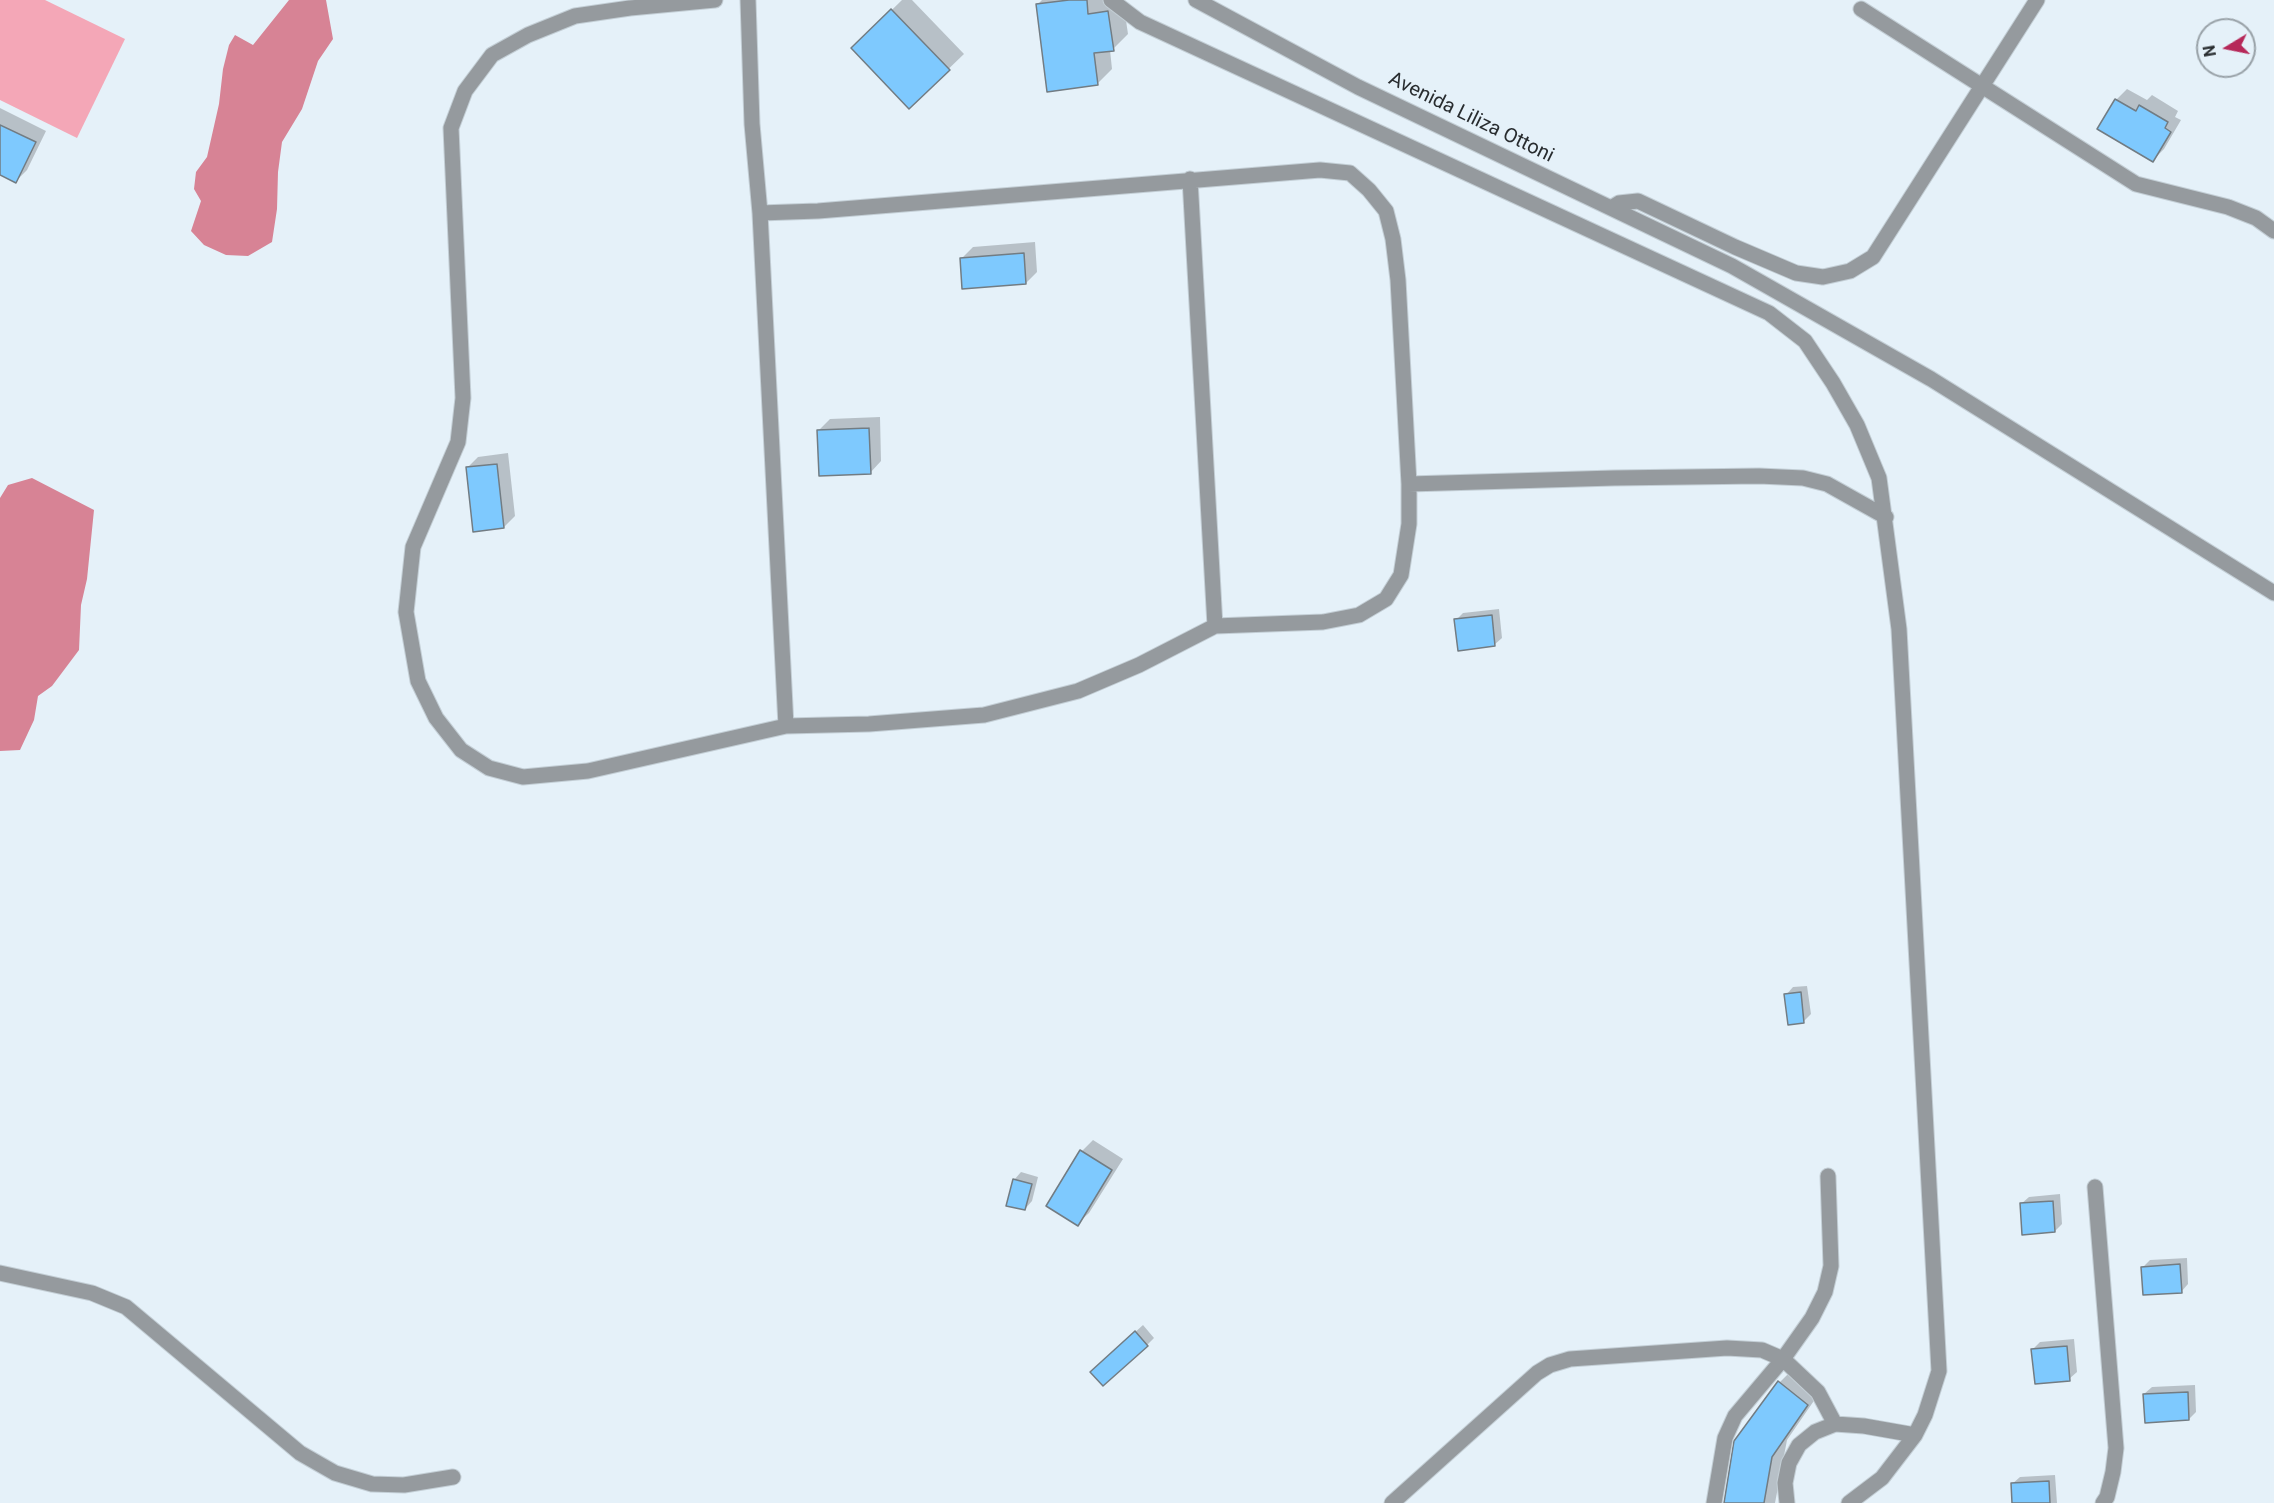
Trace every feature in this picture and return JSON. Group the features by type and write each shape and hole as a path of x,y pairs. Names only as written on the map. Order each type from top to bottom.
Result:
{"street":[{"path":"715,0 575,16 528,35 492,55 465,91 451,128 463,398 458,442 413,547 406,612 418,681 436,718 461,750 489,768 523,777 588,771 786,726 868,724 984,715 1078,691 1139,665 1215,626 1323,622 1359,615 1386,599 1401,575 1409,524 1409,484 1398,280 1393,239 1386,211 1369,190 1350,173 1320,170 818,211 760,213"},
{"path":"748,0 752,124 760,213 786,726"},
{"path":"1111,0 1140,22 1769,313 1805,341 1857,425 1879,478 1886,517 1899,629 1939,1371 1925,1415 1915,1435 1882,1478 1849,1503"},
{"name":"Avenida Liliza Ottoni","path":"1196,0 1358,87 1732,266 1931,379 2274,592"},
{"path":"1611,208 1628,200 1638,201 1796,273 1823,277 1850,272 1873,257 2037,0"},
{"path":"1861,9 2136,184 2228,207 2256,218 2274,231"},
{"path":"1190,179 1215,626"},
{"path":"1409,484 1759,476 1803,478 1827,484 1886,517"},
{"path":"1714,1503 1725,1438 1735,1416 1783,1359 1812,1318 1825,1292 1832,1266 1828,1176"},
{"path":"2095,1187 2116,1448 2114,1472 2103,1503"},
{"path":"0,1273 92,1293 126,1307 300,1453 335,1473 372,1485 404,1485 453,1477"},
{"path":"1392,1503 1537,1373 1550,1365 1570,1359 1727,1348 1762,1350 1783,1359 1818,1392 1835,1424"},
{"path":"1787,1503 1785,1483 1789,1463 1800,1445 1815,1432 1835,1424 1864,1426 1915,1435"}],"shaded area":[{"path":"0,0 45,0 125,39 77,138 0,100"},
{"path":"289,0 326,0 333,39 318,61 302,109 282,142 272,242 248,256 226,255 204,245 191,231 201,201 194,189 196,172 207,157 229,45 235,35 253,45"},
{"path":"32,478 94,510 87,579 81,605 79,650 52,686 38,696 34,720 20,750 0,751 0,498 8,485"}],"building":[{"path":"1087,0 1088,14 1108,11 1114,51 1094,53 1098,85 1047,92 1036,4"},
{"path":"891,9 950,70 909,109 851,48"},
{"path":"2115,99 2136,111 2139,105 2168,122 2165,128 2171,132 2153,162 2097,129"},
{"path":"0,125 36,142 16,183 0,175"},
{"path":"1024,253 1026,284 962,289 960,258"},
{"path":"869,428 871,474 819,476 817,430"},
{"path":"497,464 504,528 473,532 466,467"},
{"path":"1492,615 1495,646 1458,651 1454,619"},
{"path":"1801,992 1804,1023 1788,1025 1784,994"},
{"path":"1080,1150 1112,1170 1078,1226 1046,1206"},
{"path":"1013,1179 1032,1184 1025,1210 1006,1206"},
{"path":"2053,1201 2055,1232 2022,1235 2020,1203"},
{"path":"2180,1264 2182,1293 2143,1295 2141,1267"},
{"path":"1135,1331 1148,1346 1103,1386 1090,1372"},
{"path":"2067,1346 2070,1381 2035,1384 2031,1349"},
{"path":"1778,1381 1808,1405 1772,1457 1764,1503 1724,1503 1734,1441"},
{"path":"2188,1392 2189,1420 2145,1423 2143,1394"},
{"path":"2049,1481 2050,1503 2012,1503 2011,1483"}]}
